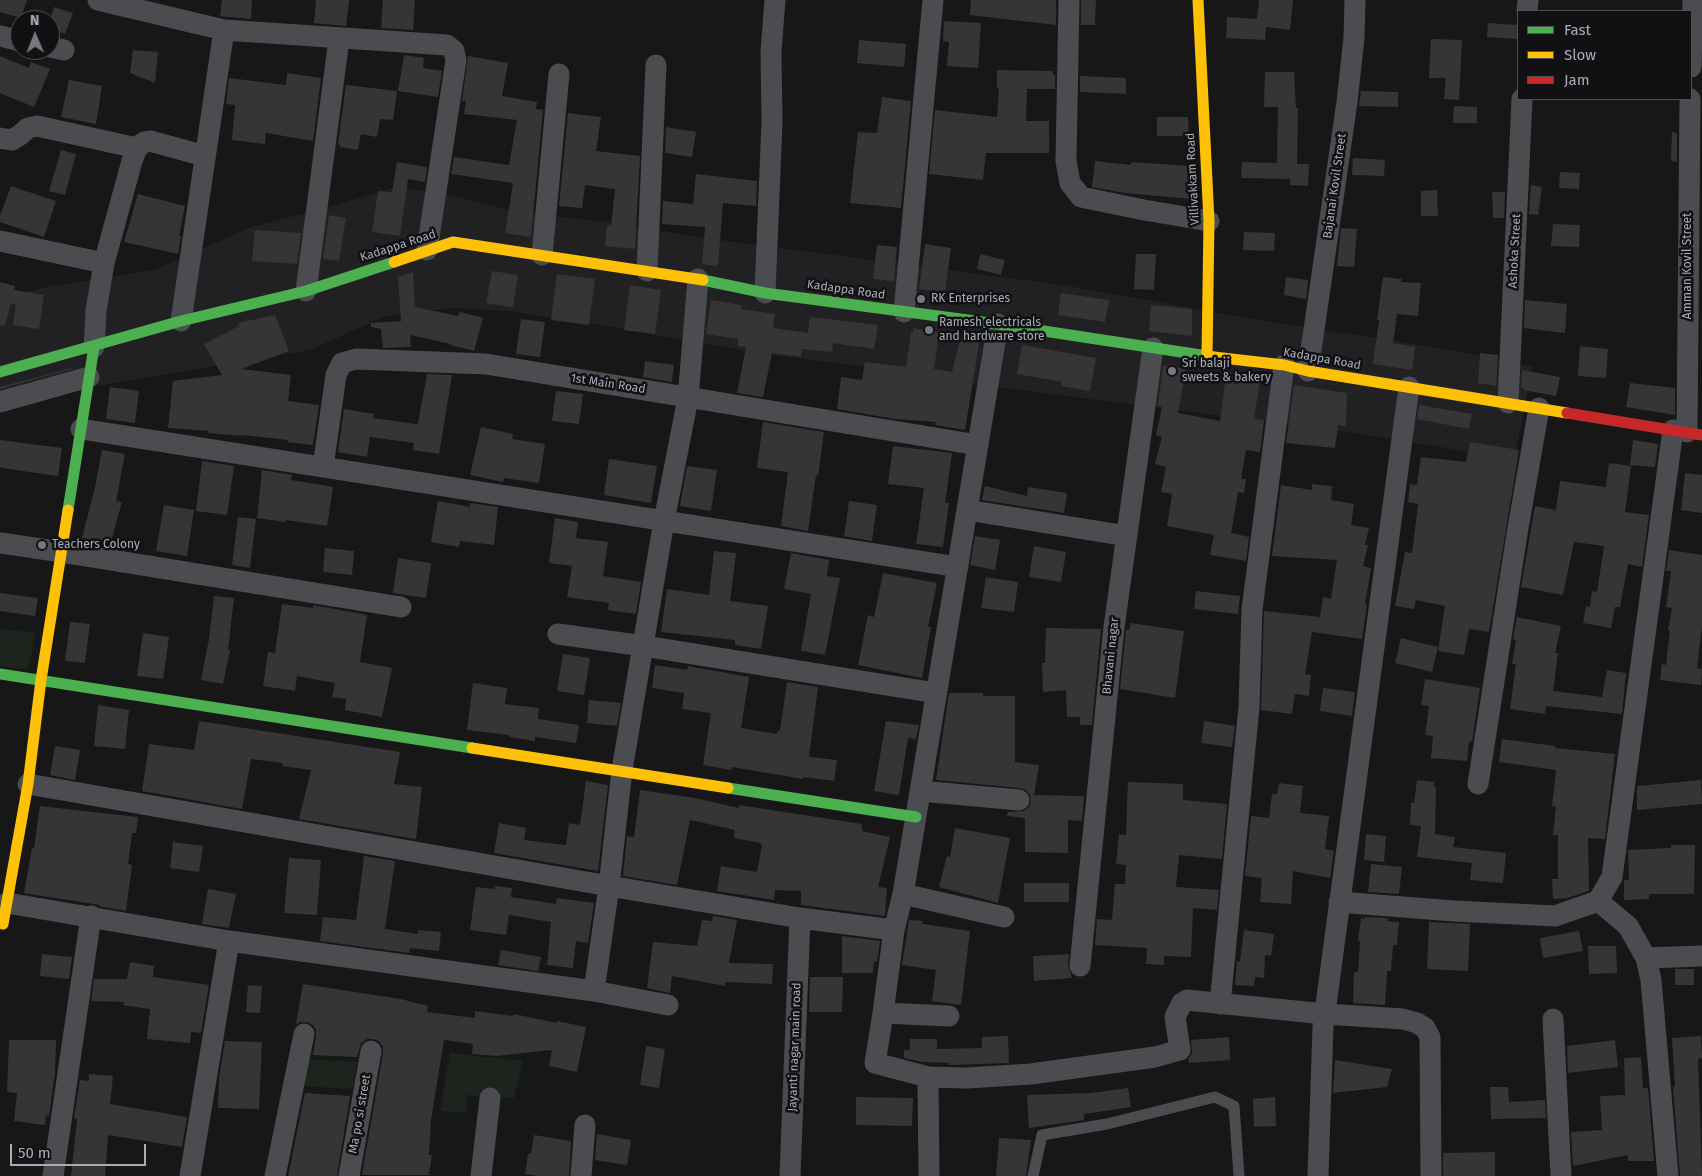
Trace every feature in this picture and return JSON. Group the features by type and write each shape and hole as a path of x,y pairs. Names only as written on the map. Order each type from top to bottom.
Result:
{"main road":[{"name":"Villivakkam Road","path":"1198,0 1209,220 1207,356"},
{"name":"Kadappa Road","path":"0,372 181,321 306,291 453,242 698,279 765,293 998,324 1284,366 1687,432"},
{"path":"0,923 3,924 28,784 41,680 94,347"},
{"path":"0,674 916,817"}],"street":[{"path":"98,0 224,30 447,45 454,51 456,60 427,250"},
{"path":"765,293 772,122 771,52 775,0"},
{"path":"904,312 933,0"},
{"path":"1069,0 1066,161 1070,183 1081,197 1144,210 1209,220"},
{"name":"Bajanai Kovil Street","path":"1308,371 1347,102 1354,38 1355,0"},
{"path":"1692,34 1693,0"},
{"path":"181,321 224,30"},
{"path":"306,291 339,39"},
{"path":"647,271 656,64"},
{"path":"542,255 559,74"},
{"name":"Ashoka Street","path":"1508,403 1522,100"},
{"name":"Amman Kovil Street","path":"1598,901 1612,877 1687,432 1690,100"},
{"path":"0,138 12,140 20,136 28,128 37,126 137,148"},
{"path":"94,347 96,311 104,263 137,148 144,142 150,141 205,156"},
{"path":"0,241 104,263"},
{"path":"594,991 609,886 622,770 664,521 688,398 698,279"},
{"path":"998,324 903,894 894,930 875,1063 928,1077 967,1078 1031,1074 1155,1057 1180,1050 1175,1017 1182,1003 1187,1000 1325,1014 1403,1019 1417,1022 1425,1028 1430,1037 1431,1176"},
{"name":"Bhavani nagar","path":"1080,966 1114,626 1153,348"},
{"name":"1st Main Road","path":"324,468 336,375 342,363 356,359 486,364 978,446"},
{"path":"1220,1004 1248,707 1252,609 1284,366"},
{"path":"0,402 89,377"},
{"path":"1318,1176 1323,1027 1409,387"},
{"path":"1478,784 1539,408"},
{"path":"81,429 958,567"},
{"path":"967,510 1127,536"},
{"path":"0,543 401,607"},
{"path":"558,634 936,693"},
{"path":"28,784 609,886 800,918 894,930"},
{"path":"920,791 1018,800"},
{"path":"903,894 1004,917"},
{"path":"1339,902 1454,911 1556,916 1598,901 1628,926 1646,958 1651,980 1668,1176"},
{"path":"7,903 229,940 594,991 668,1005"},
{"path":"53,1176 90,916"},
{"name":"Jayanti nagar main road","path":"790,1176 800,918"},
{"path":"190,1176 229,940"},
{"path":"1646,958 1702,956"},
{"path":"883,1012 948,1016"},
{"path":"1552,1019 1561,1176"},
{"path":"275,1176 304,1034"},
{"name":"Ma po si street","path":"349,1176 371,1051"},
{"path":"928,1077 929,1176"},
{"path":"481,1176 490,1098"},
{"path":"581,1176 585,1125"}],"lane":[{"path":"1033,1176 1042,1136 1106,1124 1215,1097 1234,1106 1239,1176"}],"shaded area":[{"path":"396,187 447,194 520,213 591,220 712,239 1063,285 1246,318 1446,349 1533,367 1514,459 1349,432 979,385 853,365 757,353 612,327 508,311 450,308 383,317 310,350 77,389 35,404 0,411 0,299 46,287 154,270 251,227 333,206"},
{"path":"0,629 36,633 28,669 0,666"},
{"path":"450,1053 523,1061 514,1098 467,1095 466,1113 440,1111"},
{"path":"305,1059 357,1062 353,1089 300,1086"}],"building":[{"path":"0,0 27,0 24,10 10,10 10,15 0,12"},
{"path":"222,0 252,0 251,19 220,16"},
{"path":"316,0 349,0 346,26 314,23"},
{"path":"383,0 415,0 413,30 381,28"},
{"path":"971,0 1056,0 1056,25 970,15"},
{"path":"1081,0 1096,0 1095,25 1081,25"},
{"path":"1259,0 1293,0 1290,30 1266,27 1265,40 1226,38 1227,17 1257,19"},
{"path":"54,7 73,13 65,34 60,32 60,10 53,10"},
{"path":"944,21 981,23 978,68 947,66 949,42 943,41"},
{"path":"1488,23 1517,25 1517,39 1487,37"},
{"path":"1431,39 1462,40 1459,100 1444,99 1446,78 1429,78"},
{"path":"859,40 906,44 904,67 857,63"},
{"path":"133,50 158,52 155,83 130,73"},
{"path":"404,55 424,58 423,68 442,71 438,97 398,91"},
{"path":"0,56 29,68 31,62 50,69 34,107 0,93"},
{"path":"468,56 508,63 502,96 537,102 536,109 543,110 531,237 505,233 513,183 451,174 454,157 509,165 517,120 464,114 466,101 462,101"},
{"path":"997,70 1053,71 1053,75 1055,75 1055,89 1027,89 1026,121 1049,121 1049,153 986,153 983,180 929,174 935,110 997,117 999,88 997,88"},
{"path":"1265,72 1294,72 1296,108 1298,108 1297,164 1309,164 1308,186 1290,185 1290,179 1241,178 1242,162 1277,163 1278,107 1264,107"},
{"path":"287,73 321,78 313,141 266,133 265,144 232,140 235,105 226,104 229,78 286,85"},
{"path":"1080,76 1126,78 1126,94 1080,92"},
{"path":"69,80 102,86 96,124 61,117"},
{"path":"346,85 397,91 393,120 380,119 377,137 361,134 358,150 340,147 338,144"},
{"path":"1361,91 1398,92 1398,107 1359,106"},
{"path":"882,97 911,101 901,208 850,203 858,132 877,133"},
{"path":"1454,106 1477,107 1477,123 1453,123"},
{"path":"568,113 601,117 596,151 640,156 635,249 605,246 607,226 611,226 615,189 585,185 582,208 559,206"},
{"path":"1157,117 1188,117 1189,136 1157,136"},
{"path":"666,127 696,132 692,157 665,153"},
{"path":"1672,132 1677,133 1677,162 1671,161"},
{"path":"61,150 76,154 65,195 49,191"},
{"path":"1353,158 1385,160 1384,176 1352,175"},
{"path":"1095,161 1131,165 1131,162 1191,166 1192,199 1125,193 1092,187"},
{"path":"397,162 427,167 425,182 408,179 400,236 372,232 378,191 392,192"},
{"path":"1560,172 1580,173 1579,189 1559,188"},
{"path":"696,174 757,181 756,206 723,203 718,266 702,264 705,227 662,224 663,201 693,204"},
{"path":"1531,185 1542,187 1538,215 1529,214"},
{"path":"11,186 56,201 44,237 0,222 0,216"},
{"path":"1437,190 1438,216 1421,216 1421,191"},
{"path":"1492,192 1505,192 1504,218 1493,218"},
{"path":"138,194 185,206 179,236 181,236 178,254 124,242"},
{"path":"329,215 346,218 339,261 323,259"},
{"path":"1553,224 1580,225 1579,247 1551,246"},
{"path":"1341,228 1357,229 1354,267 1337,266"},
{"path":"255,230 301,233 297,264 252,261"},
{"path":"1244,232 1275,233 1274,251 1243,250"},
{"path":"925,244 951,248 945,292 919,289"},
{"path":"877,245 897,247 894,281 873,279"},
{"path":"980,254 1005,260 1001,275 977,269"},
{"path":"1136,254 1156,254 1154,290 1134,289"},
{"path":"492,271 518,275 513,307 486,303"},
{"path":"413,272 415,307 458,316 460,312 483,318 474,351 410,335 411,347 383,348 381,329 371,327 371,323 401,321 398,277"},
{"path":"557,274 595,279 589,325 551,320"},
{"path":"1286,277 1308,280 1306,299 1284,295"},
{"path":"1383,277 1402,279 1401,282 1421,283 1418,316 1397,314 1393,343 1415,347 1412,370 1373,364"},
{"path":"0,282 15,286 14,290 44,295 39,329 13,325 16,305 11,303 5,326 0,325"},
{"path":"630,285 661,290 655,334 624,330"},
{"path":"1061,293 1109,300 1105,322 1058,315"},
{"path":"711,300 742,305 741,309 775,314 773,328 808,333 810,317 878,325 874,349 833,343 832,352 802,349 801,357 772,353 763,397 737,393 746,347 738,346 738,339 706,334"},
{"path":"1525,300 1567,304 1565,333 1524,328"},
{"path":"1151,305 1192,309 1192,336 1149,331"},
{"path":"275,315 289,351 241,369 291,375 288,401 319,405 313,445 287,442 288,440 168,428 173,381 222,375 204,344 239,326 238,323"},
{"path":"521,319 545,322 540,357 516,354"},
{"path":"913,328 939,332 934,369 952,372 961,335 980,338 965,430 935,425 936,422 895,419 837,409 841,377 862,380 865,362 906,367"},
{"path":"1022,345 1096,358 1090,391 1061,386 1062,382 1017,374"},
{"path":"1580,346 1608,349 1606,378 1578,376"},
{"path":"1480,353 1498,355 1496,386 1478,383"},
{"path":"645,361 674,365 672,382 643,377"},
{"path":"1163,365 1186,369 1178,413 1220,421 1226,375 1260,380 1254,419 1264,420 1260,452 1246,450 1241,479 1246,479 1244,493 1238,492 1231,533 1249,537 1246,561 1210,555 1214,535 1167,526 1172,494 1161,492 1166,467 1155,464 1162,437 1156,435 1162,407 1158,406"},
{"path":"75,368 0,389 0,387"},
{"path":"1522,370 1560,377 1556,396 1523,390 1524,388 1521,388"},
{"path":"427,374 452,375 439,454 413,450 414,443 370,437 367,457 338,452 344,409 374,414 373,418 418,423"},
{"path":"1630,383 1675,388 1675,415 1626,407"},
{"path":"1294,385 1347,393 1346,426 1338,425 1335,448 1286,443"},
{"path":"110,387 139,391 135,423 106,419"},
{"path":"556,391 583,394 579,424 552,421"},
{"path":"1419,405 1472,414 1469,429 1417,419"},
{"path":"763,422 824,432 808,531 781,526 788,472 757,468"},
{"path":"481,427 513,434 512,439 545,444 539,483 504,478 503,482 470,475"},
{"path":"0,440 62,448 58,476 0,467"},
{"path":"1633,440 1658,444 1655,467 1630,465"},
{"path":"1470,442 1519,450 1489,632 1469,629 1464,655 1438,651 1445,606 1416,600 1414,609 1395,606 1405,552 1412,553 1418,504 1408,502 1410,484 1417,485 1421,457 1466,462"},
{"path":"893,446 952,453 945,503 949,503 943,547 916,544 924,488 888,484"},
{"path":"102,450 125,454 116,501 122,502 110,545 82,538"},
{"path":"609,459 657,466 651,503 604,495"},
{"path":"202,461 234,466 227,515 196,511"},
{"path":"1609,463 1631,466 1625,512 1649,515 1642,567 1628,564 1620,607 1615,607 1611,628 1583,623 1586,606 1590,607 1592,591 1597,592 1604,546 1574,542 1563,595 1521,587 1535,506 1556,510 1560,481 1606,487"},
{"path":"687,466 717,470 711,511 680,506"},
{"path":"262,470 292,475 291,480 333,487 327,526 257,518"},
{"path":"1685,473 1702,475 1702,513 1681,510"},
{"path":"1312,484 1332,486 1331,500 1354,504 1351,525 1369,528 1365,545 1368,545 1363,566 1371,568 1362,639 1312,632 1305,674 1311,675 1309,696 1295,694 1292,714 1261,710 1264,611 1320,617 1323,597 1331,599 1337,560 1272,556 1281,485 1312,490"},
{"path":"985,486 1027,496 1028,487 1067,493 1064,513 982,500"},
{"path":"438,501 470,507 470,503 498,507 494,545 460,541 459,547 431,542"},
{"path":"849,501 877,505 872,541 844,536"},
{"path":"164,505 194,510 187,556 156,551"},
{"path":"238,517 256,519 250,568 232,565"},
{"path":"555,518 578,522 576,538 608,542 603,576 641,582 636,614 608,610 609,603 567,597 572,566 549,563"},
{"path":"975,536 1000,540 995,570 970,565"},
{"path":"1034,546 1066,552 1061,582 1029,577"},
{"path":"325,548 354,551 352,575 323,572"},
{"path":"1669,550 1702,555 1702,626 1697,668 1702,669 1701,685 1660,680 1662,664 1666,665 1670,630 1668,630 1672,608 1666,607 1671,571 1666,571"},
{"path":"714,551 736,553 730,601 768,606 761,649 735,645 735,640 661,632 667,589 709,595"},
{"path":"791,553 829,560 827,576 840,578 825,655 801,651 811,594 784,589"},
{"path":"398,558 431,563 426,598 393,593"},
{"path":"883,573 937,583 928,627 931,627 922,678 858,665 868,615 874,617"},
{"path":"986,577 1018,582 1014,612 981,608"},
{"path":"1196,591 1240,596 1238,614 1194,609"},
{"path":"0,593 38,598 35,616 0,611"},
{"path":"214,596 234,598 228,650 230,650 223,684 201,680 209,639"},
{"path":"282,604 313,608 313,605 367,615 360,662 392,668 382,717 345,710 346,699 332,697 335,683 297,676 295,691 263,686 268,652 275,653"},
{"path":"1517,617 1561,626 1555,653 1558,653 1553,691 1602,697 1607,670 1626,673 1622,714 1546,706 1545,714 1510,709 1516,664 1512,664 1516,640 1513,639"},
{"path":"70,622 90,624 85,663 65,661"},
{"path":"1131,623 1184,631 1175,698 1120,689 1126,630 1129,630"},
{"path":"1046,628 1101,629 1092,725 1080,725 1080,717 1067,717 1066,690 1043,692 1042,663 1045,663"},
{"path":"143,633 169,637 163,679 137,676"},
{"path":"1401,638 1438,647 1432,672 1395,663"},
{"path":"563,654 590,658 584,695 557,691"},
{"path":"655,665 687,670 688,666 749,677 741,728 777,734 778,730 780,731 787,682 818,687 809,757 837,760 834,781 803,777 803,779 732,767 731,770 703,765 711,713 682,709 684,693 652,688"},
{"path":"1425,679 1480,688 1472,742 1469,741 1467,761 1431,758 1433,736 1425,735 1429,706 1421,705"},
{"path":"473,683 507,688 505,704 539,708 538,719 579,725 576,743 535,737 535,741 509,737 509,735 467,730"},
{"path":"1323,688 1355,692 1352,716 1320,711"},
{"path":"949,693 983,693 983,696 1015,696 1015,762 1039,765 1034,795 1084,796 1082,821 1068,820 1068,853 1025,852 1025,818 1007,816 1008,812 1024,811 1029,807 1031,802 1030,795 1026,790 936,780"},
{"path":"589,700 621,703 617,726 587,723"},
{"path":"98,705 129,710 125,749 94,746"},
{"path":"199,721 400,752 394,784 422,787 416,839 299,819 311,770 282,766 283,763 251,759 242,809 142,791 149,744 194,750"},
{"path":"886,721 919,725 916,739 908,738 899,795 874,791"},
{"path":"1204,721 1235,726 1232,747 1201,743"},
{"path":"1502,739 1555,746 1555,748 1615,754 1605,839 1588,838 1589,891 1567,898 1553,899 1552,879 1558,879 1558,835 1553,835 1556,807 1552,806 1556,770 1499,762"},
{"path":"55,746 80,750 75,780 50,775"},
{"path":"1417,780 1434,782 1434,787 1436,787 1435,834 1455,837 1453,847 1506,853 1503,883 1470,880 1472,863 1417,857 1421,826 1410,825 1411,803 1414,803"},
{"path":"1701,780 1702,804 1637,810 1637,786"},
{"path":"586,781 608,785 598,871 494,853 499,823 526,828 524,840 566,845 569,823 580,825"},
{"path":"1128,782 1183,784 1183,800 1227,804 1222,859 1179,855 1176,887 1219,890 1217,910 1193,908 1191,957 1164,956 1164,965 1146,964 1147,948 1095,945 1097,919 1112,920 1115,884 1125,884 1126,865 1116,864 1119,834 1126,835"},
{"path":"1279,783 1303,786 1300,813 1329,816 1325,849 1334,851 1330,878 1293,871 1291,904 1260,902 1262,878 1245,876 1251,816 1269,818 1272,794 1277,794"},
{"path":"640,790 695,798 739,808 739,805 862,824 862,831 890,837 878,887 887,888 885,916 801,905 801,891 775,890 774,900 717,891 721,866 757,872 762,845 734,838 735,830 690,820 677,885 623,876 627,836 634,837"},
{"path":"40,806 138,817 136,833 132,833 128,864 132,865 126,911 24,893 32,848 34,848"},
{"path":"955,828 1010,838 998,903 939,887 947,856 950,857"},
{"path":"1366,834 1386,836 1384,862 1364,860"},
{"path":"173,842 203,846 199,872 170,868"},
{"path":"1671,845 1695,845 1694,894 1649,894 1649,899 1624,900 1624,880 1629,880 1628,850 1671,848"},
{"path":"364,856 395,861 385,929 418,934 418,930 441,932 439,951 410,948 409,953 320,941 323,917 356,920"},
{"path":"289,858 321,860 317,915 284,913"},
{"path":"1371,864 1402,867 1399,894 1368,892"},
{"path":"1024,883 1069,883 1069,902 1024,902"},
{"path":"495,886 512,888 511,897 556,904 557,898 594,903 588,943 576,941 573,968 547,965 551,922 509,915 506,935 470,930 476,887 495,889"},
{"path":"208,889 236,894 229,928 202,924"},
{"path":"713,916 737,920 729,963 773,964 772,984 725,982 725,986 672,976 670,993 647,988 653,942 697,946 702,920 712,921"},
{"path":"1365,917 1388,918 1387,921 1399,922 1397,945 1393,945 1391,971 1387,971 1385,1005 1353,1003 1354,972 1358,972 1360,941 1358,941 1361,918 1365,919"},
{"path":"909,920 923,921 922,924 970,931 961,1005 932,1001 936,970 902,965"},
{"path":"1429,922 1470,924 1468,971 1427,969"},
{"path":"1244,930 1274,934 1271,956 1265,955 1264,978 1255,977 1254,986 1235,985 1237,961 1240,962"},
{"path":"1579,931 1583,951 1543,958 1540,938"},
{"path":"842,936 880,941 877,962 874,961 873,973 842,973"},
{"path":"1588,946 1616,946 1617,973 1589,974"},
{"path":"501,950 541,957 538,971 498,965"},
{"path":"42,954 72,957 69,979 40,976"},
{"path":"1069,954 1068,965 1072,978 1034,981 1033,956"},
{"path":"130,962 154,966 153,977 209,985 201,1033 191,1032 190,1043 147,1039 150,1009 123,1005 124,1002 91,1001 94,979 127,979"},
{"path":"1675,969 1694,969 1694,985 1675,985"},
{"path":"810,977 843,977 842,1012 809,1012"},
{"path":"303,984 401,999 428,1006 427,1012 475,1018 475,1011 513,1016 514,1014 586,1027 577,1072 549,1066 552,1050 497,1056 472,1054 473,1044 444,1040 431,1120 429,1155 432,1155 429,1175 362,1175 383,1047 379,1041 367,1039 361,1043 357,1057 313,1055 316,1030 313,1025 307,1022 296,1024"},
{"path":"248,985 262,986 260,1013 246,1012"},
{"path":"1008,1036 1009,1063 949,1065 949,1063 922,1062 904,1058 904,1050 910,1050 910,1039 937,1039 937,1049 982,1048 982,1037"},
{"path":"1701,1036 1702,1058 1698,1059 1702,1176 1680,1176 1673,1087 1675,1086 1672,1038"},
{"path":"1229,1037 1230,1060 1189,1063 1188,1059 1192,1054 1191,1040"},
{"path":"9,1040 56,1040 55,1073 49,1116 46,1115 45,1125 14,1121 17,1093 7,1092"},
{"path":"1615,1040 1618,1067 1568,1073 1567,1046"},
{"path":"225,1041 262,1042 259,1109 218,1108 219,1078"},
{"path":"646,1046 665,1049 659,1088 640,1085"},
{"path":"1641,1057 1643,1088 1648,1088 1654,1161 1628,1161 1628,1155 1573,1166 1571,1132 1602,1130 1600,1096 1625,1095 1624,1058"},
{"path":"1335,1060 1392,1069 1387,1087 1333,1093"},
{"path":"89,1074 113,1076 110,1104 187,1117 182,1147 108,1135 105,1176 71,1176 77,1119 74,1118 80,1080 89,1081"},
{"path":"1490,1087 1508,1087 1509,1102 1545,1100 1546,1118 1491,1119"},
{"path":"1128,1088 1131,1107 1084,1114 1084,1120 1029,1128 1027,1095 1091,1093"},
{"path":"305,1093 350,1096 337,1176 288,1176"},
{"path":"856,1097 913,1098 912,1126 856,1125"},
{"path":"1275,1097 1276,1126 1254,1127 1253,1099"},
{"path":"597,1134 631,1140 627,1165 595,1160"},
{"path":"534,1135 571,1141 569,1176 525,1174 528,1154 531,1154"},
{"path":"999,1138 1031,1140 1026,1176 996,1176"},
{"path":"1495,1152 1495,1176 1443,1176 1443,1153"}],"traffic: fast":[{"path":"0,372 181,321 306,291 394,262"},
{"path":"703,280 765,293 998,324 1214,357"},
{"path":"68,510 94,347"},
{"path":"0,674 472,748"},
{"path":"728,788 916,817"}],"traffic: slow":[{"path":"1198,0 1209,221 1207,356"},
{"path":"394,262 453,242 703,280"},
{"path":"1214,357 1284,365 1308,371 1567,413"},
{"path":"0,923 3,924 28,784 41,680 68,510"},
{"path":"472,748 728,788"}],"traffic: jam":[{"path":"1567,413 1702,435"}],"place":[{"name":"RK Enterprises","path":"921,299"},
{"name":"Ramesh electricals and hardware store","path":"929,330"},
{"name":"Sri balaji sweets & bakery","path":"1172,371"},
{"name":"Teachers Colony","path":"42,545"}]}
